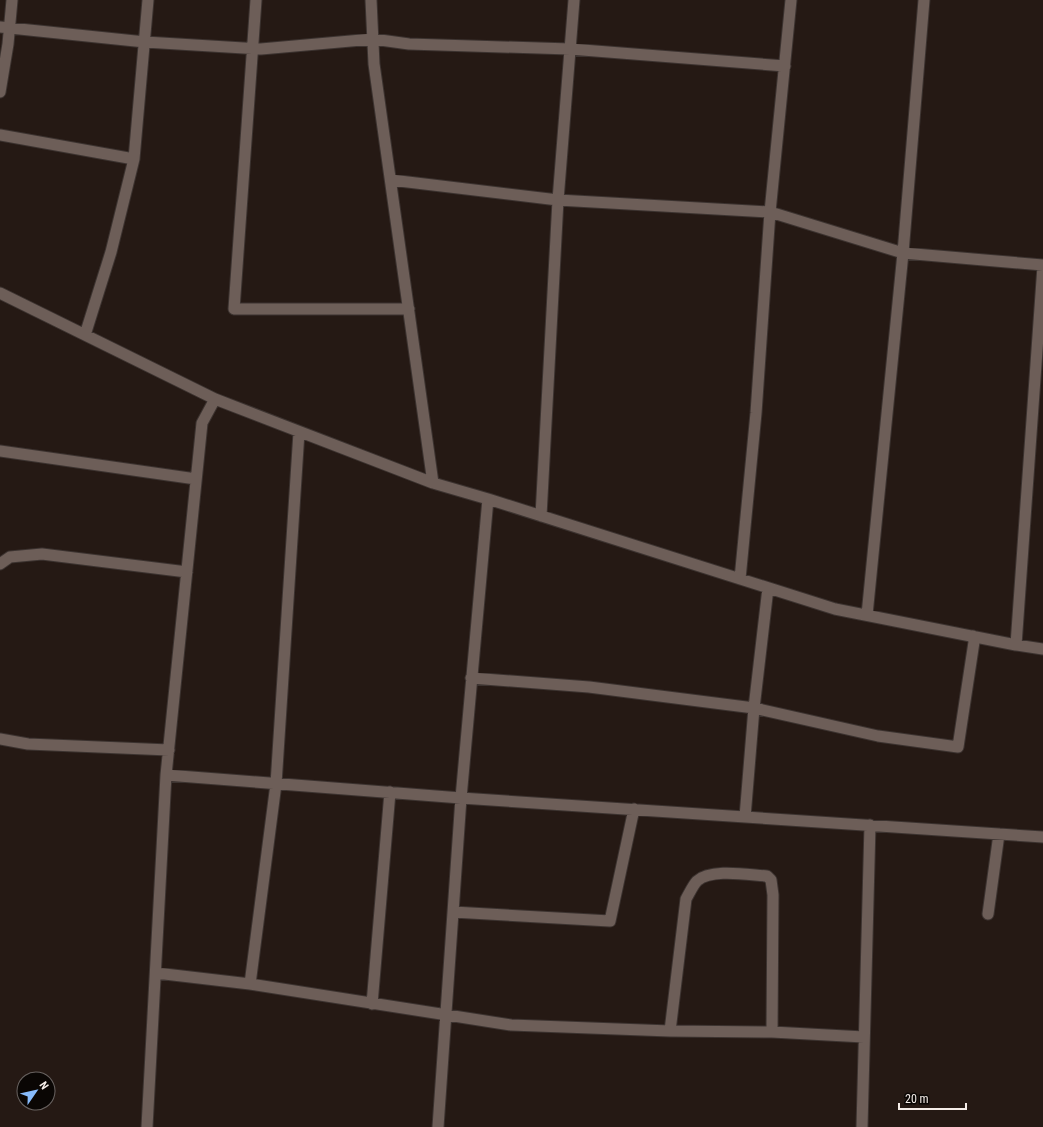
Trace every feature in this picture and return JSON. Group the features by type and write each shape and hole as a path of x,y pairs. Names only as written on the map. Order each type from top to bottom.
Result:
{"street":[{"path":"0,92 8,44 5,27 12,0"},
{"path":"85,335 111,252 134,159 148,0"},
{"path":"256,0 234,309 409,309"},
{"path":"371,0 374,64 433,483"},
{"path":"541,516 558,200 574,0"},
{"path":"740,579 756,413 770,212 791,0"},
{"path":"867,615 903,253 924,0"},
{"path":"5,27 144,42 261,49 373,39 410,44 570,49 784,66"},
{"path":"0,135 134,159"},
{"path":"391,180 558,200 770,212 903,253 1043,266 1016,644"},
{"path":"0,293 215,399 433,483 835,609 1043,649"},
{"path":"147,1127 166,775 202,423 215,399"},
{"path":"250,984 276,784 299,432"},
{"path":"0,452 196,479"},
{"path":"438,1127 461,798 488,499"},
{"path":"0,564 10,557 42,554 187,572"},
{"path":"746,817 754,708 768,588"},
{"path":"472,678 589,687 754,708 878,736 958,748 974,642 973,636"},
{"path":"0,739 28,744 169,750"},
{"path":"166,775 461,798 1043,837"},
{"path":"372,1004 390,792"},
{"path":"453,912 610,921 634,809"},
{"path":"862,1127 870,826"},
{"path":"988,914 999,834"},
{"path":"670,1031 686,899 697,881 706,875 725,873 767,876 771,880 773,895 772,1032"},
{"path":"156,973 250,984 512,1025 670,1031 772,1032 864,1037"}]}
